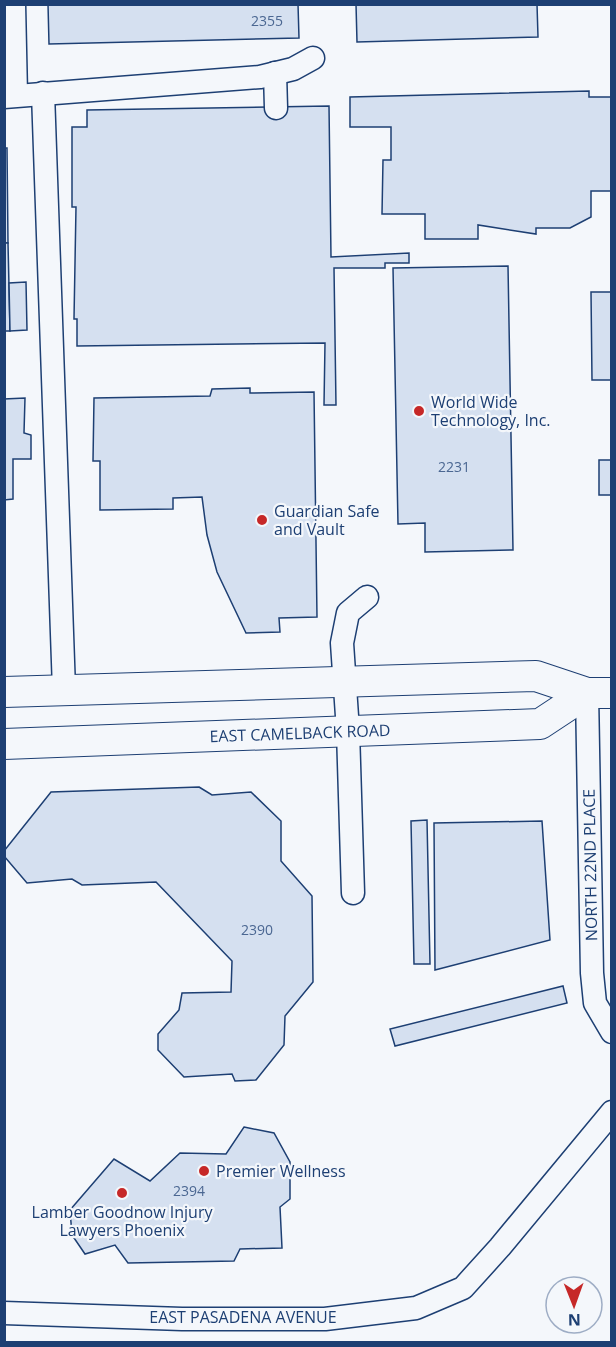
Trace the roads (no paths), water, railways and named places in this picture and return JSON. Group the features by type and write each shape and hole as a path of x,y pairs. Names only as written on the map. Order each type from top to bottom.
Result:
{"main road":[{"path":"4,692 536,676 599,693"},
{"name":"EAST CAMELBACK ROAD","path":"4,744 540,724 599,693"}],"street":[{"path":"14,4 10,96 268,75 293,69 313,58"},
{"path":"268,75 269,108"},
{"path":"43,93 64,690"},
{"path":"353,893 348,731 342,643 348,613 367,597"},
{"name":"NORTH 22ND PLACE","path":"599,693 592,973 595,1003 612,1032"},
{"name":"EAST PASADENA AVENUE","path":"4,1313 182,1319 325,1319 416,1308 463,1288 612,1112"}],"place":[{"name":"World Wide Technology, Inc.","path":"419,411"},
{"name":"Guardian Safe and Vault","path":"262,520"},
{"name":"Premier Wellness","path":"204,1171"},
{"name":"Lamber Goodnow Injury Lawyers Phoenix","path":"122,1193"}]}
